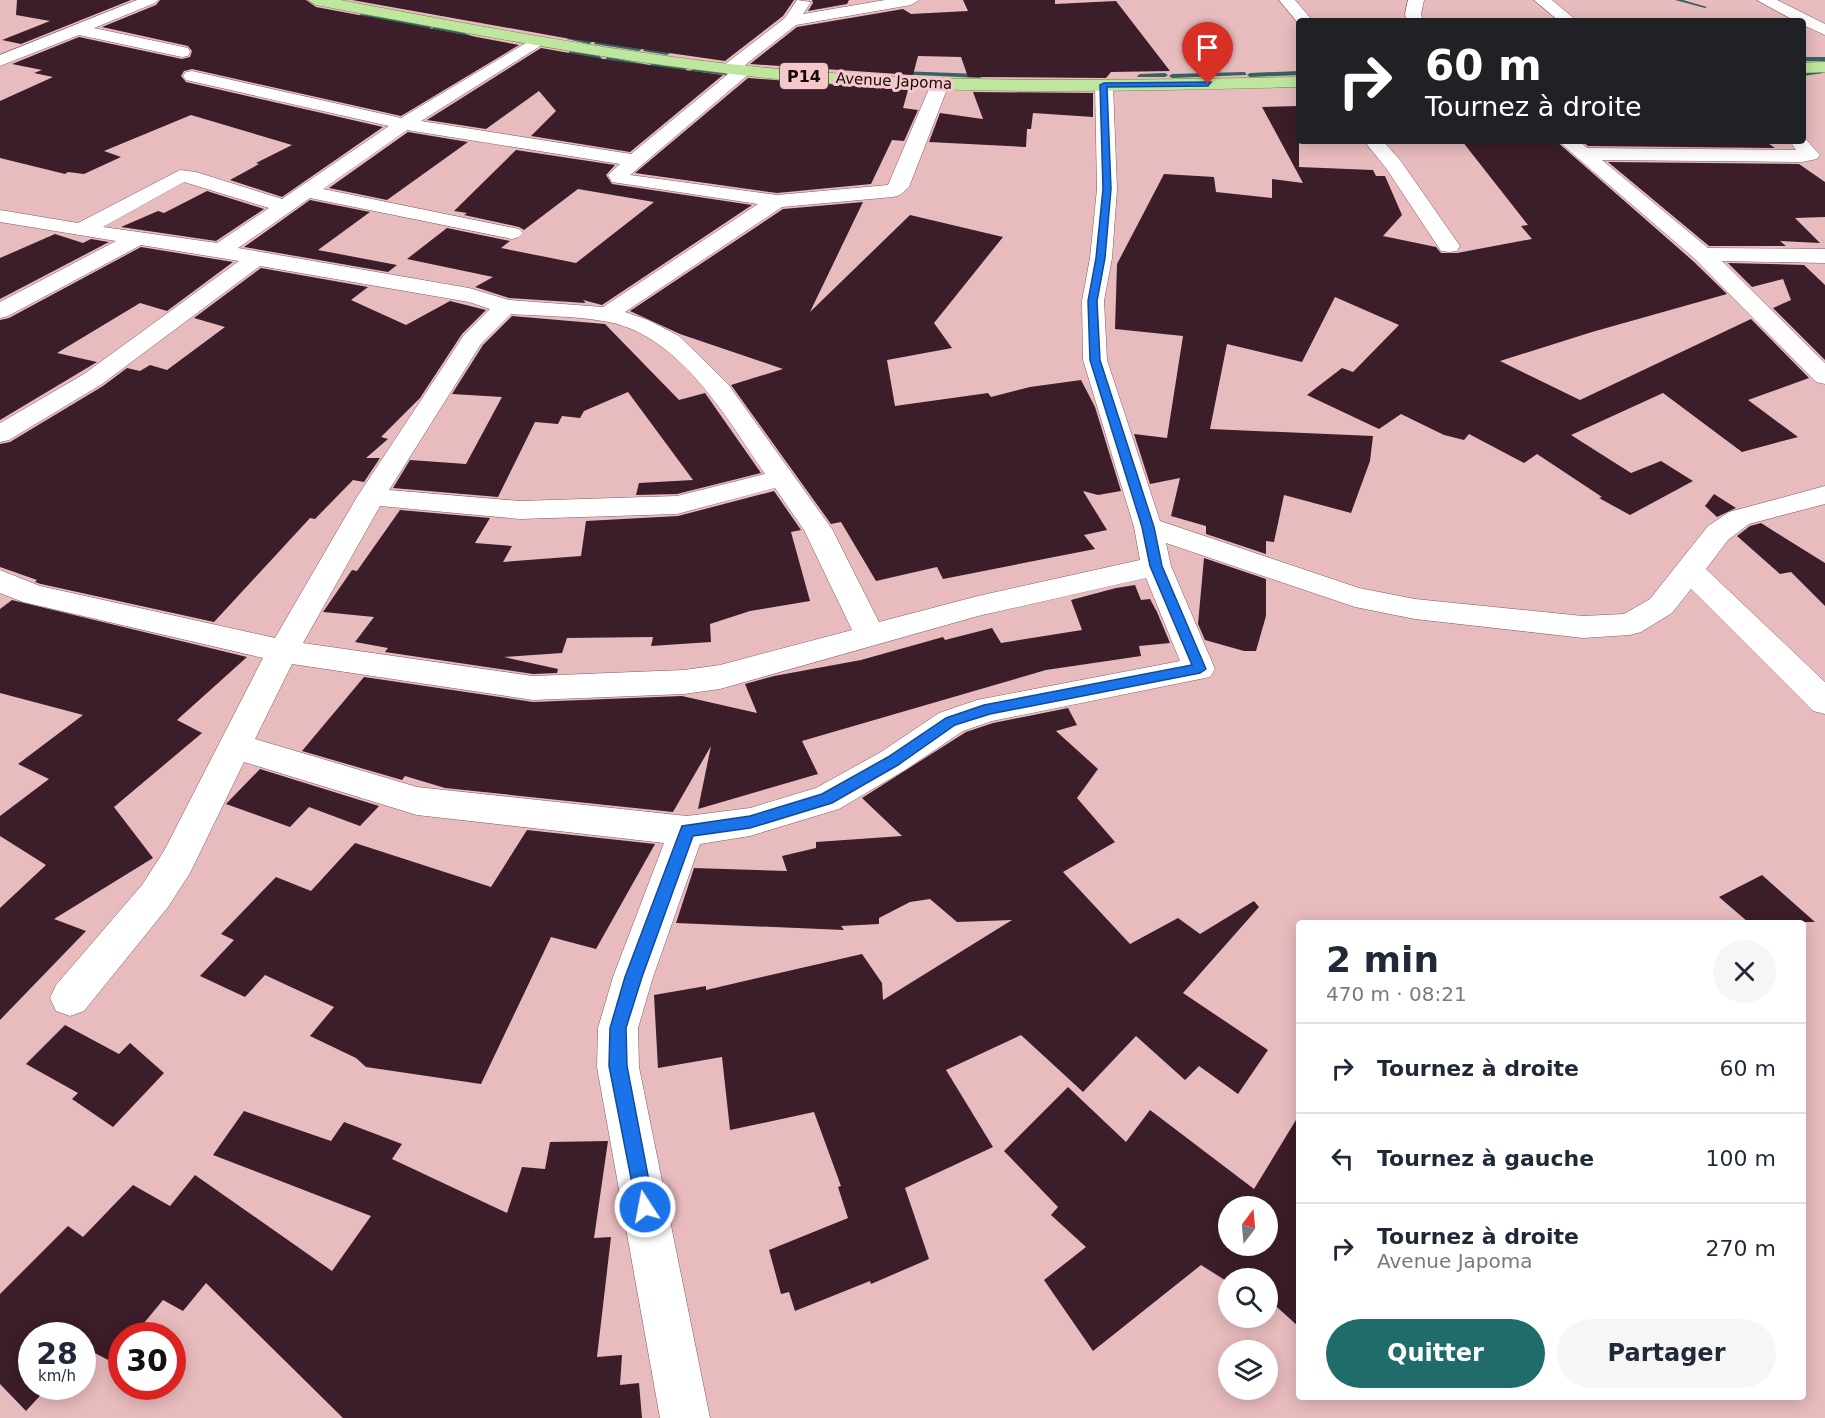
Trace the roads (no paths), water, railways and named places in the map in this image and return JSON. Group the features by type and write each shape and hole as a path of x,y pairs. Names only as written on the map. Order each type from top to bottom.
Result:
{"main road":[{"name":"Avenue Japoma","path":"316,0 536,42 646,59 857,80 940,84 1104,85 1296,82"},
{"path":"1806,68 1825,67"}],"street":[{"path":"0,61 150,0"},
{"path":"804,0 791,21 633,160 618,175 619,178 777,201 893,191 898,187 940,84"},
{"path":"791,21 910,0"},
{"path":"1287,0 1302,18"},
{"path":"1414,18 1416,0"},
{"path":"1542,0 1565,18"},
{"path":"1765,0 1801,18"},
{"path":"1806,20 1825,30"},
{"path":"80,30 182,52"},
{"path":"221,250 404,124 536,42"},
{"path":"192,76 404,124 633,160"},
{"path":"234,746 417,801 687,831 750,822 826,799 893,761 951,722 989,709 1200,669 1156,566 1148,527 1095,360 1093,301 1101,258 1107,189 1104,85"},
{"path":"1375,144 1393,164 1449,246"},
{"path":"1575,148 1802,156 1810,154 1802,144"},
{"path":"1575,148 1703,254 1825,377"},
{"path":"81,230 180,176 189,176 285,206"},
{"path":"306,191 513,233"},
{"path":"607,314 777,201"},
{"path":"0,216 221,250 256,259 469,295 486,299 505,308 607,314 640,325 671,341 719,389 818,530 871,637"},
{"path":"0,311 138,238"},
{"path":"1703,254 1825,256"},
{"path":"0,433 93,379 256,259"},
{"path":"70,998 155,896 177,862 283,651 371,497 472,340 505,308"},
{"path":"371,497 520,510 677,505 782,478"},
{"path":"1148,527 1355,597 1416,609 1583,627 1630,624 1661,606 1718,532 1739,518 1825,495"},
{"path":"0,580 34,595 283,651 533,688 708,679 871,637 978,606 1156,566"},
{"path":"1689,570 1825,702"},
{"path":"686,1418 618,1057 618,1028 630,987 687,831"}],"waterway":[{"path":"1677,0 1705,7"},
{"path":"361,15 384,19"},
{"path":"388,20 429,27"},
{"path":"434,28 458,33"},
{"path":"462,34 482,41"},
{"path":"569,38 589,42"},
{"path":"596,43 614,46"},
{"path":"618,46 639,49"},
{"path":"645,50 667,53"},
{"path":"570,53 599,58"},
{"path":"607,59 648,65"},
{"path":"1806,59 1825,59"},
{"path":"653,65 684,69"},
{"path":"693,70 726,73"},
{"path":"899,73 980,76"},
{"path":"1250,75 1296,73"},
{"path":"1806,74 1820,73"},
{"path":"1203,75 1244,74"},
{"path":"1140,76 1165,75"},
{"path":"1172,76 1199,75"}]}
